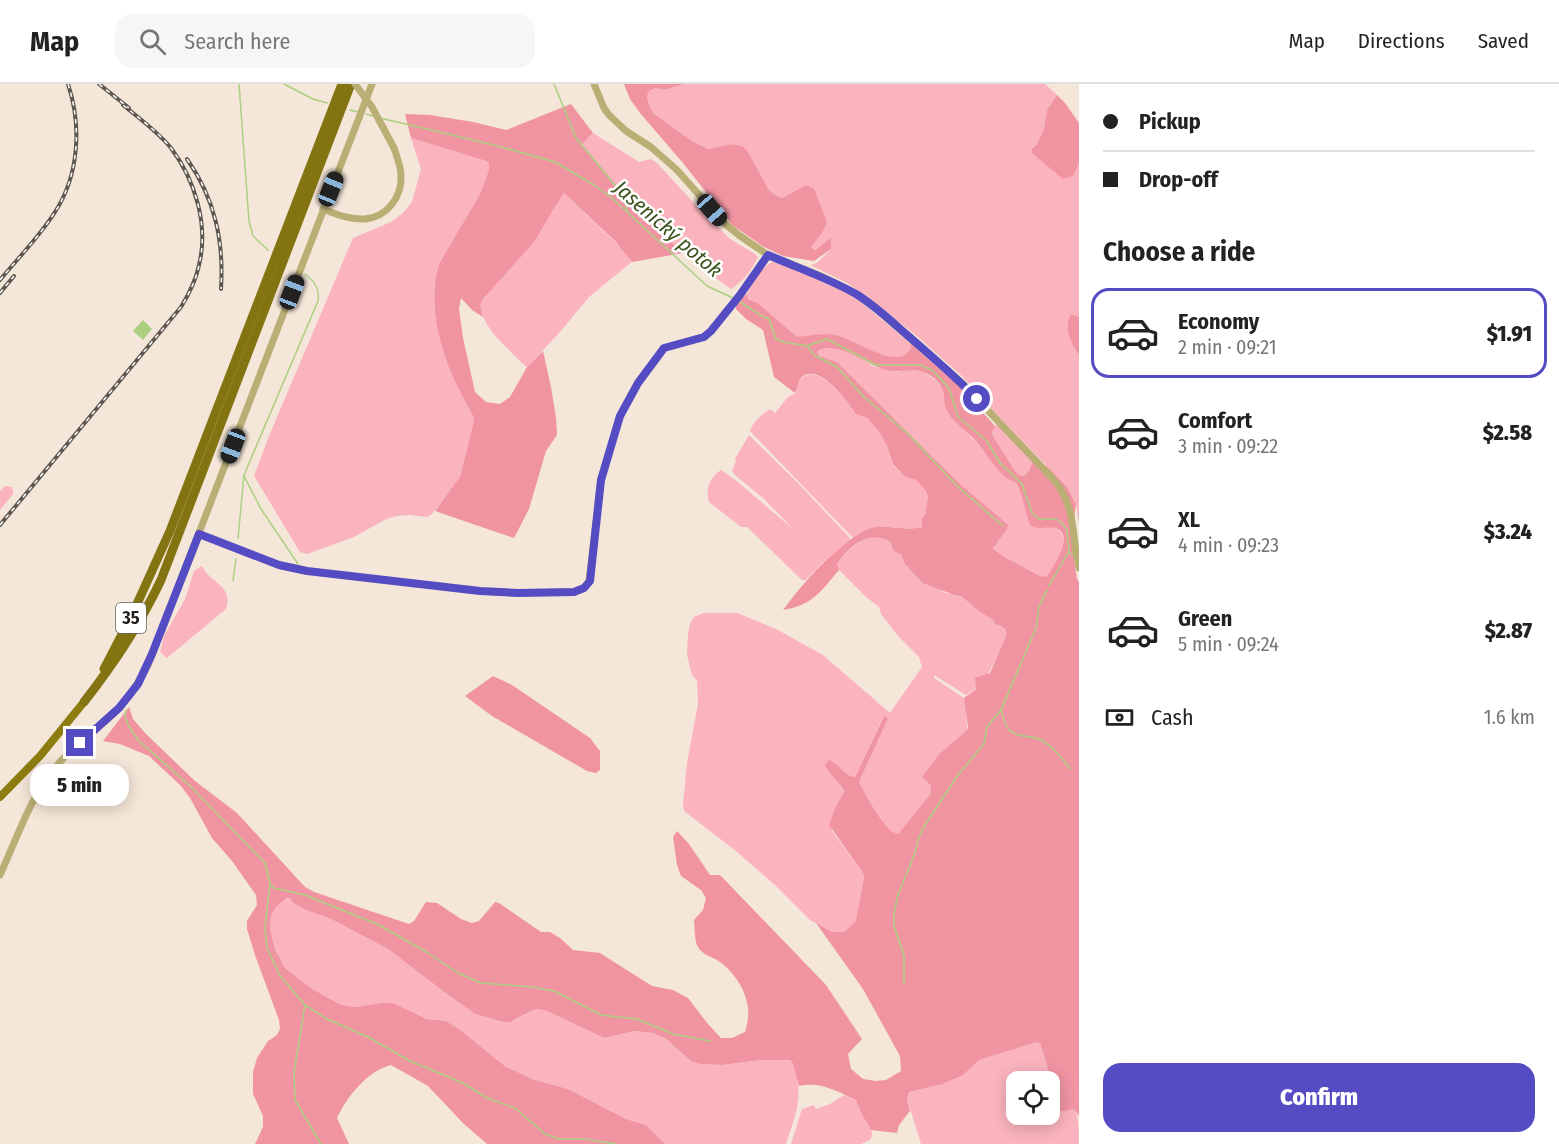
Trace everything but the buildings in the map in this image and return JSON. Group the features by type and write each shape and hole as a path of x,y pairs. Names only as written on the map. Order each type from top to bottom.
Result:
{"highway":[{"name":"35","path":"84,702 125,629 170,531 342,84"},
{"name":"35","path":"84,702 122,652 161,580 353,84"}],"main road":[{"name":"35","path":"0,796 40,756 84,702"}],"street":[{"path":"323,209 358,219 371,218 387,210 396,198 401,184 394,148 379,119 353,84"},
{"path":"0,875 26,815 43,784 68,754 119,708 138,684 199,534 372,84"},
{"path":"594,84 609,115 677,170 724,223 768,255 820,276 858,295 962,383 1062,489 1071,512 1078,565"},
{"path":"199,534 279,565 307,571 508,593 574,592 584,588 590,581 601,480 620,416 629,399 664,348 704,337 711,331 768,255"}],"shaded area":[{"path":"624,84 685,84 664,90 656,88 649,91 648,102 653,113 692,141 708,149 737,145 746,149 769,190 775,195 782,198 806,185 814,189 827,222 811,247 815,250 831,238 831,249 814,261 783,256 764,247 732,225 640,113 630,99"},
{"path":"685,84 1045,84 1057,95 1047,110 1044,129 1037,144 1033,147 1073,176 1079,164 1079,317 1071,314 1068,329 1070,340 1079,355 1079,524 1076,504 1067,487 964,378 868,297 847,283 810,265 817,263 831,249 831,239 814,250 811,247 822,233 806,185 782,198 775,195 769,190 746,150 737,145 708,149 692,141 653,113 648,102 648,91 656,88 664,90"},
{"path":"1057,95 1079,123 1079,164 1073,176 1063,179 1031,150 1037,144 1044,129 1047,110"},
{"path":"571,104 593,133 582,144 625,195 634,201 636,210 683,253 632,262 616,242 564,193 534,242 483,299 480,305 483,317 472,310 461,298 459,309 463,338 475,392 486,402 500,404 510,397 527,367 543,351 551,387 557,435 546,451 529,509 514,538 435,511 460,477 474,421 451,372 436,322 434,298 436,275 439,264 480,194 489,170 489,163 411,138 405,114 430,115 506,130"},
{"path":"593,133 639,162 651,159 657,163 730,239 755,254 758,257 743,279 731,289 694,261 635,210 634,201 625,195 582,144"},
{"path":"411,138 489,163 489,170 480,194 439,264 434,298 436,322 450,372 474,421 459,480 431,515 427,517 397,516 386,519 354,537 307,554 300,552 254,476 353,238 391,222 412,202 421,169"},
{"path":"564,193 634,260 589,297 527,367 490,329 480,304"},
{"path":"773,262 804,273 862,303 909,342 911,347 908,354 894,358 797,337 758,303 748,299 747,294 758,276 765,267"},
{"path":"747,294 748,299 758,303 797,337 835,335 887,356 897,357 906,354 911,347 909,342 957,384 995,426 993,436 1019,475 1024,476 1029,471 1033,461 1048,467 1067,487 1076,504 1072,535 1079,582 1079,1116 1074,1109 1060,1111 1060,1071 1049,1071 1040,1043 1037,1042 979,1060 963,1075 943,1084 909,1092 907,1099 910,1111 899,1125 897,1133 871,1130 856,1100 821,1086 799,1086 790,1060 760,1060 723,1065 700,1064 691,1061 665,1038 653,1033 635,1031 604,1038 538,1009 510,1022 475,1014 388,949 331,919 306,910 287,898 276,907 271,916 270,929 275,949 285,968 311,988 341,1005 356,1007 393,1003 426,1019 446,1021 505,1066 532,1079 568,1089 626,1119 646,1125 665,1144 487,1144 463,1123 428,1086 391,1065 366,1079 341,1110 337,1118 349,1144 255,1144 263,1127 263,1116 253,1094 253,1072 257,1058 268,1041 277,1035 280,1029 279,1020 247,929 247,921 257,905 256,895 212,838 181,786 149,756 120,744 103,741 129,707 133,719 146,734 195,781 237,813 305,887 314,892 409,924 414,921 426,902 437,903 461,919 472,923 479,921 495,902 499,903 541,932 550,932 560,938 573,950 600,953 652,986 673,990 688,998 721,1038 732,1038 745,1032 748,1015 747,1002 734,975 723,964 702,952 698,947 694,920 703,910 706,898 701,890 681,876 673,837 677,831 689,844 710,875 720,875 826,985 862,1039 848,1054 851,1069 863,1079 876,1081 886,1080 901,1071 900,1056 863,989 816,923 832,932 845,932 856,920 864,877 829,825 844,792 825,765 829,760 855,777 884,716 888,719 859,782 881,820 898,834 931,793 931,786 922,777 939,754 967,730 964,698 976,689 975,678 990,673 1006,636 1006,630 961,596 923,583 905,564 901,555 893,550 889,541 880,538 867,539 855,545 837,564 839,570 816,596 802,605 783,610 816,570 859,534 877,527 910,529 922,527 928,497 926,491 916,480 904,476 893,464 880,433 867,418 856,414 833,386 817,375 810,374 803,376 795,393 774,377 763,330 736,309 736,304","holes":["827,348 844,351 879,368 894,371 916,370 935,379 942,388 946,409 950,416 974,439 1003,475 1017,485 1030,525 1061,531 1063,536 1061,550 1047,577 1040,576 993,548 1008,525 958,482 837,362 819,356 817,352"]},
{"path":"1071,314 1079,317 1079,355 1068,329"},
{"path":"143,320 152,329 143,340 133,331"},
{"path":"827,348 851,352 872,366 897,372 914,369 922,371 942,387 947,412 1015,483 1043,528 1055,528 1062,533 1061,553 1047,578 1003,556 993,547 1006,530 1007,525 958,482 837,362 819,356 816,352"},
{"path":"810,374 828,382 853,408 869,420 885,440 893,465 904,476 916,479 926,491 928,497 922,527 910,529 879,527 853,538 750,431 756,421 767,411 770,409 775,413 788,397 796,393 802,379"},
{"path":"998,424 1033,461 1024,476 1015,471 993,436 992,431"},
{"path":"749,435 849,537 850,541 822,563 806,580 802,580 747,527 741,527 709,502 709,484 721,470 794,530 732,471 735,459"},
{"path":"5,486 12,487 13,494 0,510 0,491"},
{"path":"872,537 888,540 893,550 943,592 961,596 1006,630 1006,636 986,677 966,695 934,675 934,678 964,698 967,730 939,754 922,777 931,786 931,793 898,834 881,820 859,782 888,719 883,717 855,777 829,760 827,770 844,793 836,806 832,831 864,877 856,921 845,932 832,932 810,920 736,851 684,811 687,763 698,704 697,681 692,675 687,655 688,634 694,617 703,613 737,613 776,629 823,655 890,713 922,667 919,657 898,636 881,614 879,607 839,570 837,564 861,541"},
{"path":"202,566 227,595 226,609 167,658 160,652 164,636 185,599 194,571"},
{"path":"493,676 512,685 590,738 600,751 600,770 596,773 587,771 492,716 465,696"},
{"path":"288,898 306,910 331,919 388,949 475,1014 503,1022 515,1020 538,1009 604,1038 635,1031 653,1033 665,1038 691,1061 700,1064 723,1065 760,1060 790,1060 796,1073 799,1092 797,1109 786,1144 665,1144 646,1125 626,1119 568,1089 532,1079 505,1066 446,1021 426,1019 380,1003 356,1007 341,1005 311,988 285,968 275,949 270,929 271,916 276,907"},
{"path":"1040,1043 1049,1071 1006,1071 1006,1125 1060,1125 1060,1110 1074,1109 1077,1115 1079,1144 921,1144 907,1099 909,1092 943,1084 962,1075 979,1060"},
{"path":"844,1095 856,1100 872,1132 870,1140 861,1144 791,1144 802,1109 814,1105 816,1109"}],"waterway":[{"path":"239,84 249,221 253,236 268,250"},
{"name":"Jasenický potok","path":"284,84 313,99 327,103"},
{"path":"554,84 576,138 623,195 627,210"},
{"name":"Jasenický potok","path":"350,110 358,112"},
{"name":"Jasenický potok","path":"366,114 373,116"},
{"name":"Jasenický potok","path":"380,118 555,162 612,198 707,286 733,298"},
{"path":"238,538 244,475 318,301 316,285 305,274"},
{"name":"Jasenický potok","path":"740,302 769,319 776,339 783,342 807,346 827,339 876,365 920,365 932,370 949,388 958,417 987,441 1000,463 1022,484 1032,513 1039,519 1056,519 1062,523 1067,530 1069,552 1073,555"},
{"path":"808,347 814,355 837,367 864,397 908,434 957,486 1003,526"},
{"path":"244,476 261,509 298,564"},
{"path":"1049,586 1068,553"},
{"path":"233,581 236,559"},
{"path":"904,984 904,955 894,926 898,895 923,828 958,775 984,744 987,727 1001,710 1036,628 1039,607 1047,590"},
{"path":"126,710 128,725 138,740 190,786 265,863 270,883 265,928 267,948 280,976 305,1005 294,1072 295,1100 321,1144"},
{"path":"1001,710 1010,731 1044,742 1070,769"},
{"path":"271,885 274,888 305,895 379,925 458,973 481,983 554,991 601,1015 637,1019 673,1034 710,1041"},
{"path":"305,1005 327,1019 368,1037 410,1061 463,1083 487,1098 515,1108 545,1134 559,1139 585,1139 616,1144"}],"railway":[{"path":"0,280 49,221 63,198 69,182 76,150 76,133 68,84"},
{"path":"99,84 129,108"},
{"path":"0,525 181,307 198,271 202,250 201,219 187,174 166,142 123,105"},
{"path":"187,159 205,189 216,221 221,254 221,289"},
{"path":"0,293 14,276"}],"route":[{"path":"80,743 119,708 138,684 199,534 279,565 307,571 480,591 574,592 584,588 590,581 597,500 601,480 620,416 638,383 664,348 704,337 711,331 768,255 820,276 858,295 962,383 977,399"}]}
